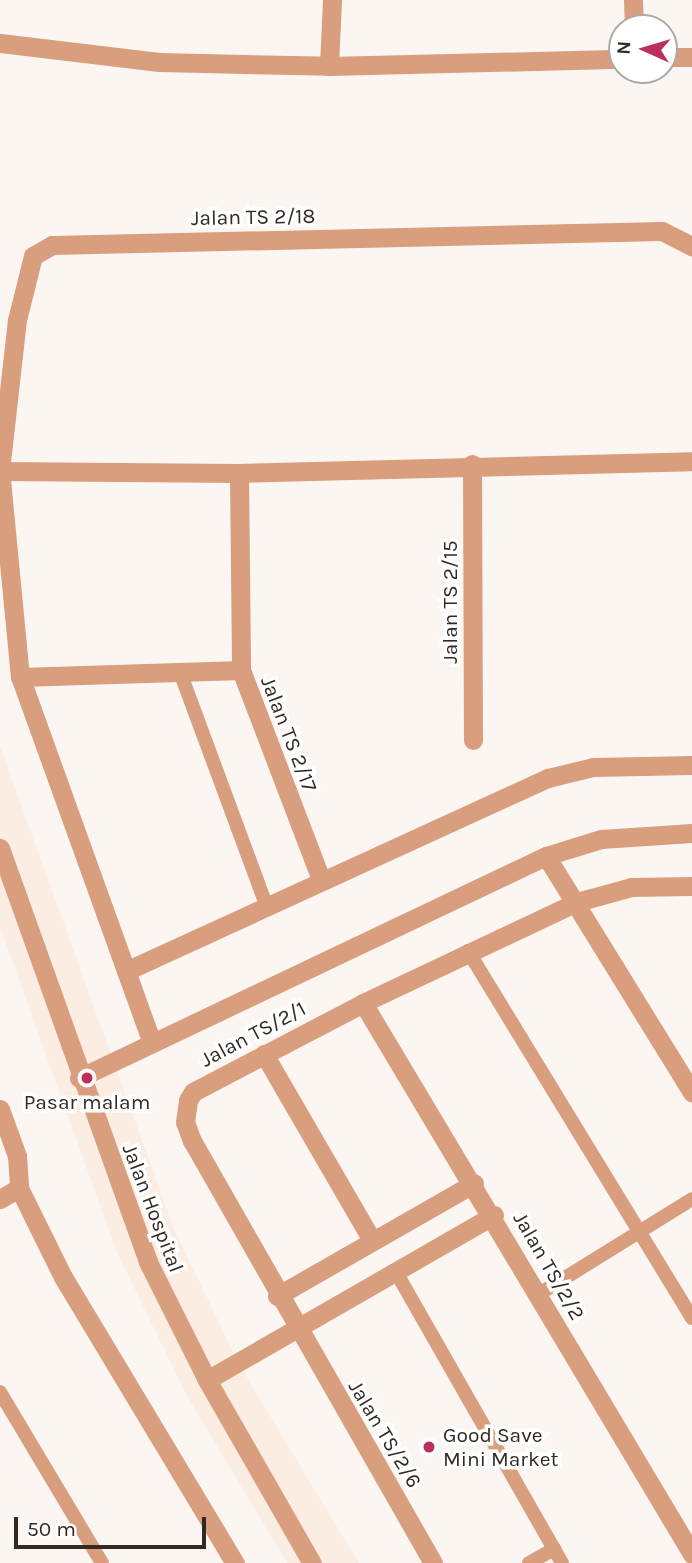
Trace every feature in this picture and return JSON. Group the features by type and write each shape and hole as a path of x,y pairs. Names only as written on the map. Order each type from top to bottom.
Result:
{"street":[{"path":"329,66 332,0"},
{"path":"0,43 159,62 329,66 608,59"},
{"name":"Jalan TS 2/18","path":"152,1043 20,677 0,471 26,274 33,256 52,245 662,231 692,246"},
{"path":"0,471 239,473 472,464 692,461"},
{"name":"Jalan TS 2/15","path":"472,464 473,740"},
{"name":"Jalan TS 2/17","path":"239,473 241,670 321,879"},
{"path":"20,677 241,670"},
{"path":"126,971 321,879 548,778 593,767 692,765"},
{"path":"79,1078 546,856 601,839 692,833"},
{"name":"Jalan Hospital","path":"0,848 79,1078 148,1262 207,1380 312,1563"},
{"path":"546,856 692,1091"},
{"path":"577,902 631,887 692,886"},
{"name":"Jalan TS/2/1","path":"296,1329 185,1122 193,1092 468,951 577,902"},
{"name":"Jalan TS/2/2","path":"363,1003 494,1215 692,1554"},
{"path":"264,1054 372,1240"},
{"path":"0,1109 17,1156 19,1188 63,1277 235,1563"},
{"path":"277,1296 474,1183"},
{"path":"0,1199 19,1188"},
{"path":"207,1380 494,1215"},
{"name":"Jalan TS/2/6","path":"296,1329 433,1563"}],"lane":[{"path":"180,673 266,905"},
{"path":"468,951 637,1233 692,1318"},
{"path":"539,1294 692,1199"},
{"path":"396,1272 562,1563"},
{"path":"0,1392 102,1563"},
{"path":"529,1563 554,1549"}],"shaded area":[{"name":"Pasar malam","path":"0,746 174,1229 240,1366 359,1563 287,1563 187,1396 117,1253 0,927"}],"place":[{"name":"Pasar malam","path":"87,1078"},
{"name":"Good Save Mini Market","path":"429,1447"}]}
